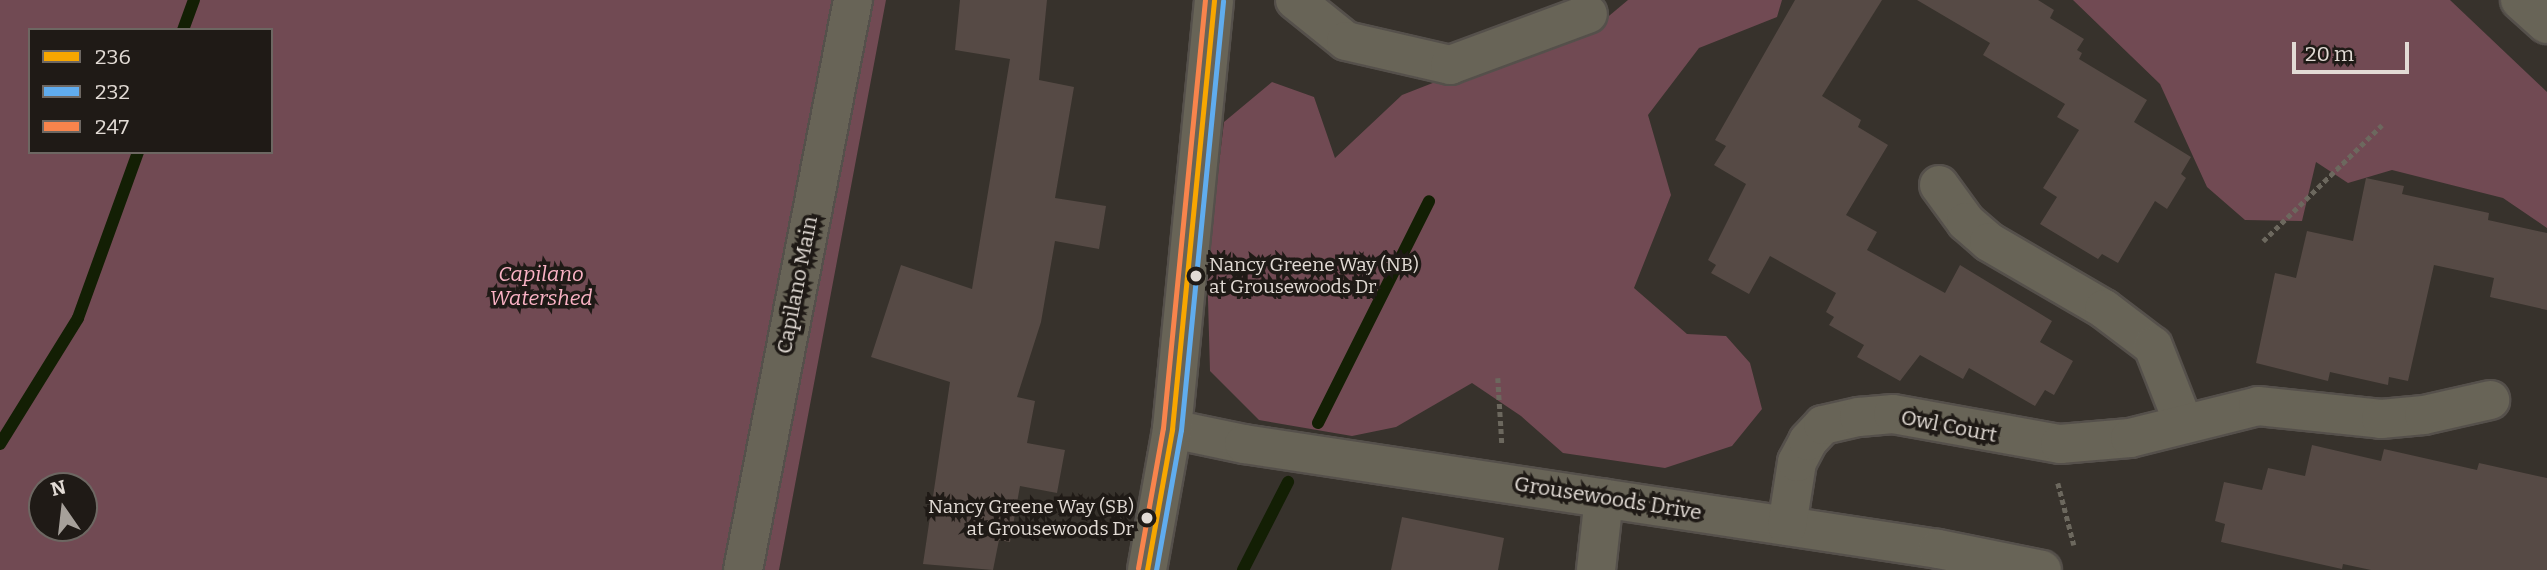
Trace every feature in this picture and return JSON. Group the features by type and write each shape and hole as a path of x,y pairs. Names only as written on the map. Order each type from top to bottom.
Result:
{"street":[{"name":"Capilano Main","path":"743,570 853,0"},
{"path":"1147,570 1172,429 1214,0"},
{"path":"1295,0 1346,41 1450,65 1588,13"},
{"path":"2520,0 2547,24"},
{"path":"1939,185 1966,222 1989,242 2104,309 2153,346 2183,422"},
{"name":"Owl Court","path":"1787,526 1797,462 1823,425 1893,414 2047,442 2130,438 2183,422 2258,405 2381,419 2424,415 2490,400"},
{"name":"Grousewoods Drive","path":"1172,429 1787,526 2060,564"},
{"path":"1596,570 1604,498"}],"path":[{"path":"2263,242 2382,125"},
{"path":"1498,378 1505,482"},
{"path":"2047,442 2060,564"}],"green space":[{"name":"Capilano Watershed","path":"0,0 886,0 779,570 0,570"},
{"path":"1628,0 1782,0 1777,17 1699,48 1648,115 1671,195 1634,288 1687,334 1726,336 1750,363 1762,409 1732,446 1665,468 1563,453 1521,416 1472,383 1396,427 1352,436 1259,420 1210,371 1207,264 1224,122 1272,82 1314,97 1335,158 1402,95 1489,61 1585,36"},
{"path":"2073,0 2450,0 2547,92 2547,228 2503,198 2392,170 2348,183 2316,162 2302,221 2245,220 2207,187 2160,84"}],"building":[{"path":"960,0 1047,0 1039,80 1074,87 1055,198 1106,206 1099,249 1055,241 1041,322 1017,397 1035,401 1027,443 1065,450 1057,493 1020,486 1010,542 999,540 993,570 923,564 950,382 871,357 901,265 972,289 1010,59 955,50"},
{"path":"1795,0 1882,0 1822,96 1861,120 1858,127 1888,145 1846,215 1877,232 1867,250 1945,293 1960,265 2052,321 2040,342 2073,361 2054,395 2045,390 2035,406 1969,368 1963,379 1920,355 1900,381 1857,357 1864,345 1829,325 1834,317 1826,312 1836,293 1770,256 1749,294 1711,273 1716,265 1708,260 1746,184 1714,165 1726,146 1715,140"},
{"path":"1917,0 2038,0 2054,10 2050,18 2084,39 2077,50 2082,53 2079,59 2147,100 2134,122 2191,157 2181,174 2186,178 2167,209 2155,201 2118,263 2102,254 2098,259 2040,224 2057,197 2043,188 2079,130 2057,117 2065,104 1983,55 1990,43"},
{"path":"2366,178 2404,186 2402,194 2489,213 2488,220 2547,233 2547,310 2490,297 2494,278 2434,265 2408,381 2389,377 2388,385 2330,372 2328,381 2256,363 2275,273 2296,278 2307,231 2353,241"},
{"path":"2312,445 2381,461 2384,449 2477,470 2479,463 2547,478 2547,570 2371,570 2343,564 2342,569 2221,542 2225,524 2215,521 2224,482 2262,490 2268,468 2305,476"},
{"path":"1402,517 1504,538 1498,570 1391,570"}],"waterway":[{"path":"184,28 194,0"},
{"path":"0,444 78,318 137,154"},
{"path":"1318,423 1429,201"},
{"path":"1243,570 1288,482"}],"transit line":[{"name":"247","path":"1138,568 1163,428 1205,0"},
{"name":"236","path":"1147,570 1172,429 1214,0"},
{"name":"232","path":"1156,570 1181,430 1223,1"}],"place":[{"name":"Nancy Greene Way (NB) at Grousewoods Dr","path":"1196,276"},
{"name":"Nancy Greene Way (SB) at Grousewoods Dr","path":"1147,518"}]}
